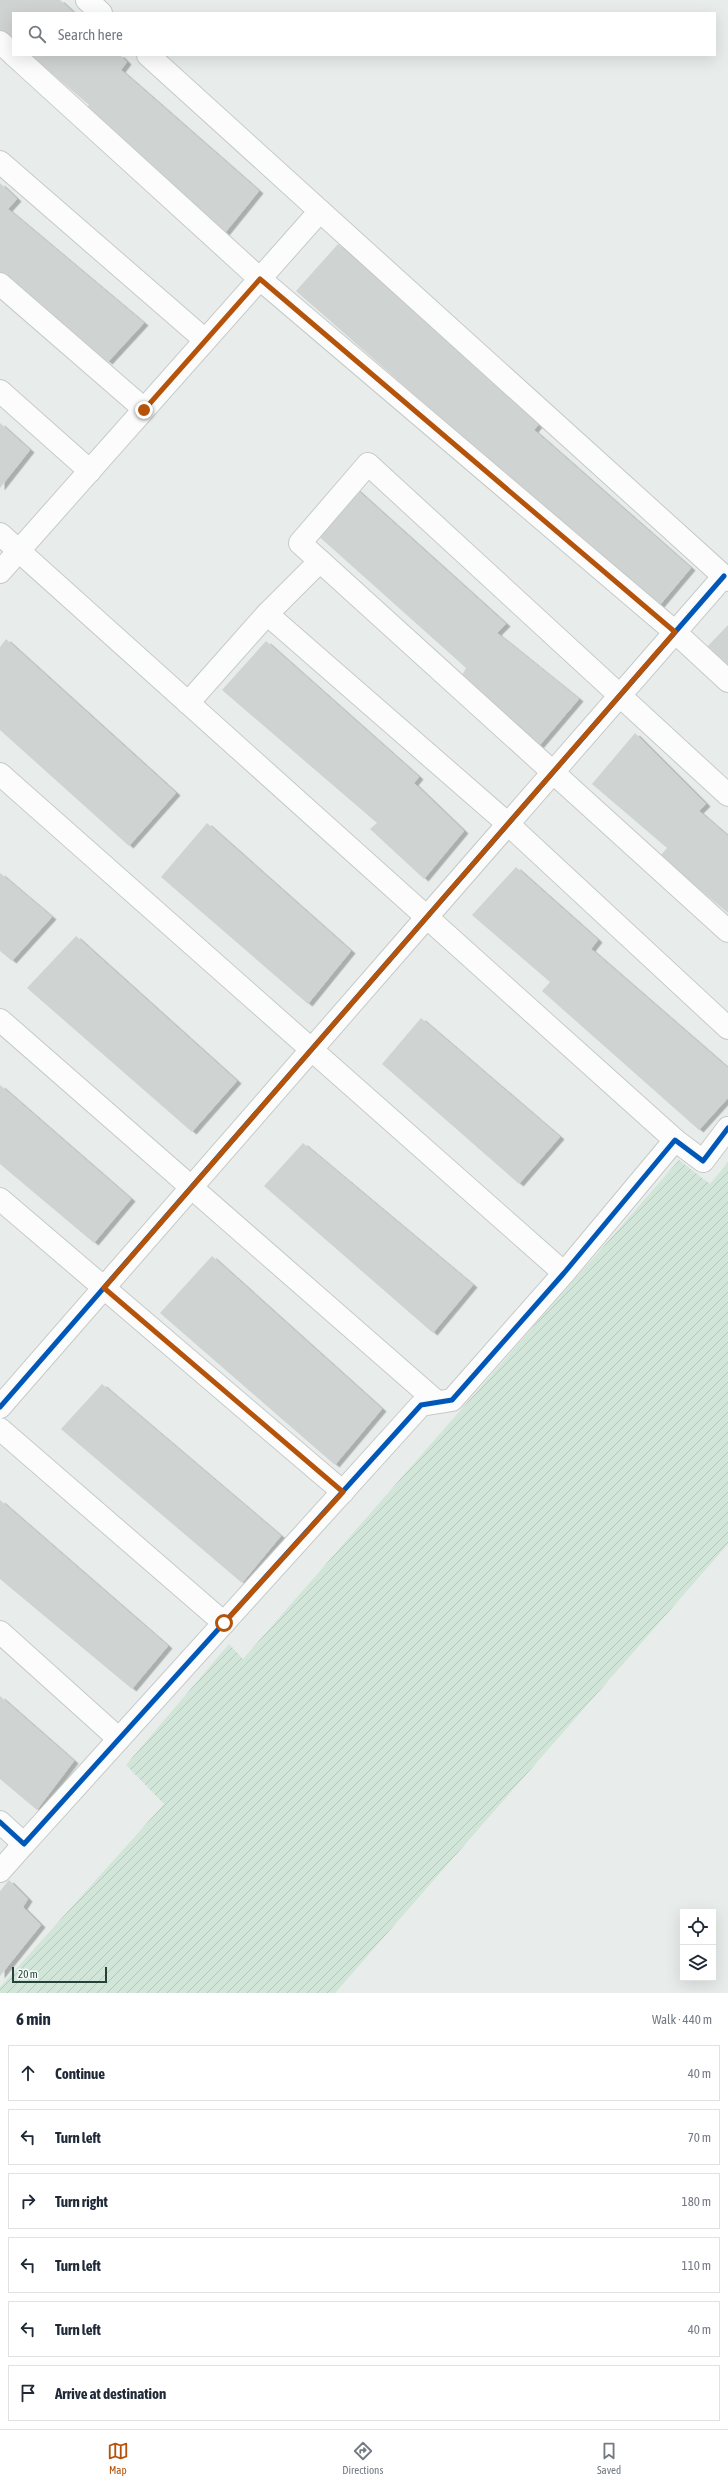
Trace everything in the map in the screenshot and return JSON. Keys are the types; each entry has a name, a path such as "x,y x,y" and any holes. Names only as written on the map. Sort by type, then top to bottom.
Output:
{"street":[{"path":"87,0 100,12"},
{"path":"0,42 12,52"},
{"path":"16,56 260,279 675,632 728,681"},
{"path":"0,1407 675,632 726,578 149,56"},
{"path":"0,162 205,340"},
{"path":"0,572 320,211"},
{"path":"0,284 144,410"},
{"path":"0,391 90,471"},
{"path":"728,795 368,464 300,543 728,931"},
{"path":"0,534 675,1140 703,1160 728,1128"},
{"path":"188,703 267,614 320,562"},
{"path":"267,614 508,824 728,1028"},
{"path":"0,774 564,1273"},
{"path":"0,1020 437,1402"},
{"path":"0,1870 421,1405 452,1400 564,1273 675,1140"},
{"path":"0,1199 343,1492"},
{"path":"0,1429 224,1623"},
{"path":"0,1632 120,1739"},
{"path":"0,1822 24,1844"}],"green space":[{"path":"679,1160 710,1184 728,1162 728,1544 335,1993 0,1993 0,1987 164,1804 126,1765 229,1644 243,1659"}],"building":[{"path":"0,0 60,0 73,12 12,12 12,39 0,30"},
{"path":"31,56 121,56 127,62 121,70 259,191 225,233 81,114 89,105"},
{"path":"0,183 17,199 8,209 144,323 108,362 0,273"},
{"path":"338,244 539,424 534,430 691,568 654,612 499,469 296,291"},
{"path":"0,423 30,450 0,488"},
{"path":"354,487 506,624 497,633 579,699 539,746 460,679 466,668 314,532"},
{"path":"728,625 728,667 706,648"},
{"path":"6,639 176,793 129,846 0,730 0,647"},
{"path":"266,641 419,777 414,783 464,831 424,879 370,829 377,823 222,690"},
{"path":"635,733 706,804 699,811 728,836 728,913 660,856 667,848 592,784"},
{"path":"207,823 351,951 308,1004 161,877"},
{"path":"516,867 598,940 591,949 728,1068 728,1098 699,1130 542,991 550,982 472,915"},
{"path":"0,873 52,917 12,961 0,951"},
{"path":"76,936 237,1081 192,1132 27,988"},
{"path":"421,1018 560,1137 519,1184 382,1064"},
{"path":"0,1085 131,1199 94,1243 0,1164"},
{"path":"303,1143 473,1285 433,1333 264,1186"},
{"path":"212,1256 382,1409 335,1465 160,1313"},
{"path":"102,1384 281,1536 242,1583 61,1429"},
{"path":"0,1500 168,1646 132,1689 0,1579"},
{"path":"0,1696 74,1761 37,1810 0,1779"},
{"path":"9,1880 28,1899 23,1907 41,1925 0,1976 0,1891"}],"cycle path":[{"path":"0,1407 724,576"},
{"path":"0,1822 24,1844 421,1405 452,1400 564,1273 675,1140 703,1161 728,1128"}],"route":[{"path":"144,410 260,279 675,632 104,1288 343,1492 224,1623"}]}
